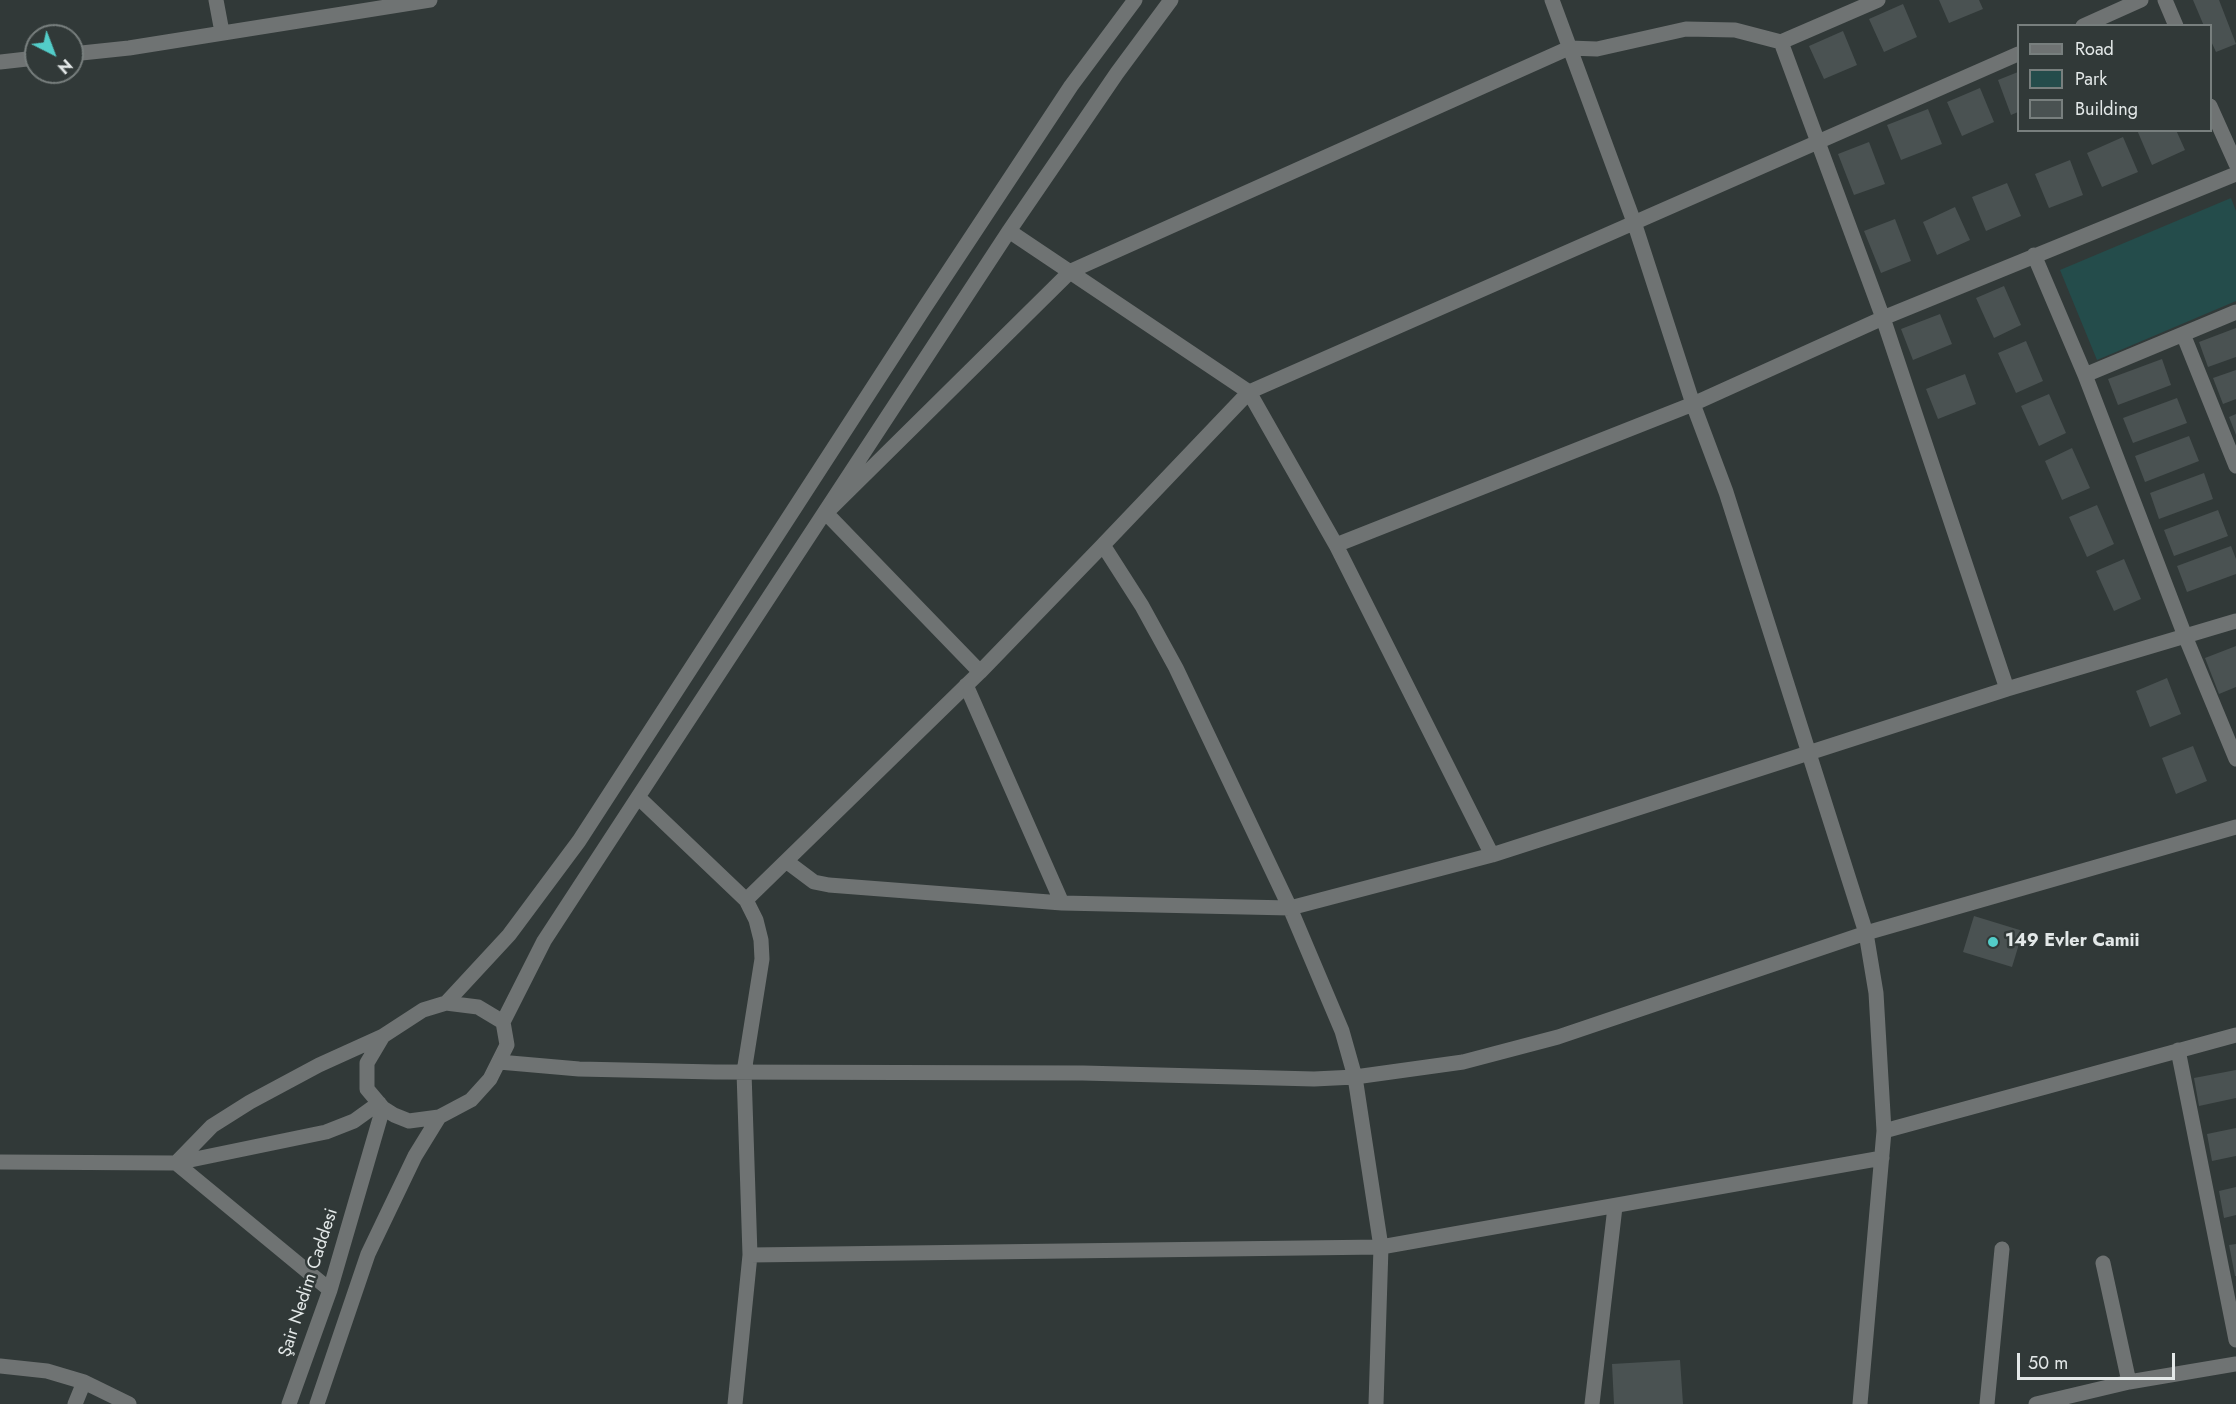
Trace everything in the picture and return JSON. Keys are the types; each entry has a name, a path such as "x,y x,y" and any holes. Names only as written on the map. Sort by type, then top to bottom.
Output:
{"street":[{"path":"216,0 222,32"},
{"path":"84,53 129,48 430,0"},
{"path":"446,1003 509,935 579,842 944,278 1071,86 1135,0"},
{"path":"383,1036 367,1063 367,1089 381,1105 409,1121 439,1117 471,1100 490,1079 507,1045 503,1022 544,942 1009,231 1117,73 1171,0"},
{"path":"1552,0 1634,222 1694,404 1726,492 1807,754 1853,885 1866,933 1876,993 1884,1131 1860,1404"},
{"path":"826,513 1071,271 1569,48 1597,48 1686,29 1735,30 1781,42 1878,0"},
{"path":"2087,24 2141,0"},
{"path":"2164,0 2175,24"},
{"path":"1781,42 1883,318 2007,689"},
{"path":"746,900 980,672 1249,392 2017,55"},
{"path":"0,62 24,59"},
{"path":"2212,108 2236,164"},
{"path":"1336,545 1694,404 1883,318 2236,174"},
{"path":"1009,231 1249,392 1336,545 1492,855"},
{"path":"2034,255 2085,375 2185,636 2236,759"},
{"path":"2085,375 2236,312"},
{"path":"2183,334 2236,466"},
{"path":"826,513 980,672"},
{"path":"1103,545 1142,606 1176,668 1290,908 1329,998 1355,1077 1381,1247 1376,1404"},
{"path":"786,861 814,882 829,885 1062,903 1290,908 1492,855 2007,689 2236,621"},
{"path":"966,685 1062,903"},
{"path":"638,796 746,900 756,920 762,959 744,1072 750,1256 735,1404"},
{"path":"499,1062 579,1069 744,1072 1083,1073 1314,1079 1355,1077 1463,1062 1558,1037 1866,933 2236,827"},
{"path":"176,1163 212,1126 250,1102 319,1065 383,1036 423,1010 446,1003 478,1007 503,1022"},
{"path":"1884,1131 2236,1035"},
{"path":"2178,1050 2236,1340"},
{"path":"0,1162 176,1163 326,1132 354,1121 381,1105"},
{"name":"Şair Nedim Caddesi","path":"289,1404 330,1290 365,1173 381,1105"},
{"path":"317,1404 368,1254 415,1156 439,1117"},
{"path":"750,1256 1381,1247 1882,1158"},
{"path":"176,1163 330,1290"},
{"path":"1592,1404 1615,1207"},
{"path":"1987,1404 2002,1249"},
{"path":"2103,1263 2129,1382"},
{"path":"2036,1404 2129,1382 2236,1364"},
{"path":"0,1366 47,1371 84,1382 129,1404"},
{"path":"75,1404 84,1382"}],"green space":[{"path":"2231,198 2236,211 2236,301 2097,360 2060,270"}],"building":[{"path":"1939,0 1979,0 1983,9 1949,23"},
{"path":"2193,0 2219,0 2236,44 2216,52 2212,43 2212,24 2203,24"},
{"path":"1903,4 1917,37 1884,52 1869,19"},
{"path":"1843,31 1857,65 1824,79 1809,46"},
{"path":"2017,72 2017,112 2011,115 1998,80"},
{"path":"1980,88 1994,122 1962,136 1947,102"},
{"path":"1928,109 1942,144 1901,160 1887,125"},
{"path":"2138,132 2177,132 2185,150 2152,165"},
{"path":"2123,137 2138,172 2102,187 2087,153"},
{"path":"1869,142 1885,184 1854,195 1838,154"},
{"path":"2070,160 2083,195 2049,208 2035,174"},
{"path":"2007,183 2021,216 1986,231 1972,197"},
{"path":"1955,207 1970,240 1937,255 1923,222"},
{"path":"1895,219 1911,261 1881,273 1864,231"},
{"path":"2004,286 2021,325 1994,338 1976,298"},
{"path":"1940,314 1952,344 1913,360 1901,329"},
{"path":"2236,328 2236,357 2208,367 2199,342"},
{"path":"2026,341 2043,381 2016,393 1998,353"},
{"path":"2162,359 2171,385 2118,405 2108,379"},
{"path":"2236,370 2236,399 2223,404 2213,378"},
{"path":"1965,374 1976,404 1938,419 1926,389"},
{"path":"2049,394 2066,433 2039,446 2021,406"},
{"path":"2177,398 2187,423 2133,443 2123,418"},
{"path":"2236,414 2236,435 2229,417"},
{"path":"2189,436 2199,461 2145,482 2135,456"},
{"path":"2072,448 2090,488 2062,500 2045,461"},
{"path":"2204,473 2213,499 2159,519 2150,493"},
{"path":"2097,505 2114,544 2087,557 2069,517"},
{"path":"2218,510 2228,536 2174,556 2164,530"},
{"path":"2231,546 2236,559 2236,574 2187,592 2177,566"},
{"path":"2124,559 2141,599 2114,611 2096,571"},
{"path":"2236,646 2236,687 2219,694 2205,658"},
{"path":"2167,678 2181,714 2150,727 2136,691"},
{"path":"2193,746 2207,781 2176,794 2162,758"},
{"name":"149 Evler Camii","path":"1974,916 2023,931 2012,967 1963,952"},
{"path":"2236,1070 2236,1098 2199,1106 2194,1078"},
{"path":"2236,1128 2236,1156 2212,1161 2207,1134"},
{"path":"2236,1187 2236,1215 2224,1218 2219,1191"},
{"path":"2236,1244 2236,1276 2235,1276 2229,1245"},
{"path":"1680,1360 1683,1404 1614,1404 1612,1364"}],"place":[{"name":"149 Evler Camii","path":"1993,942"}]}
